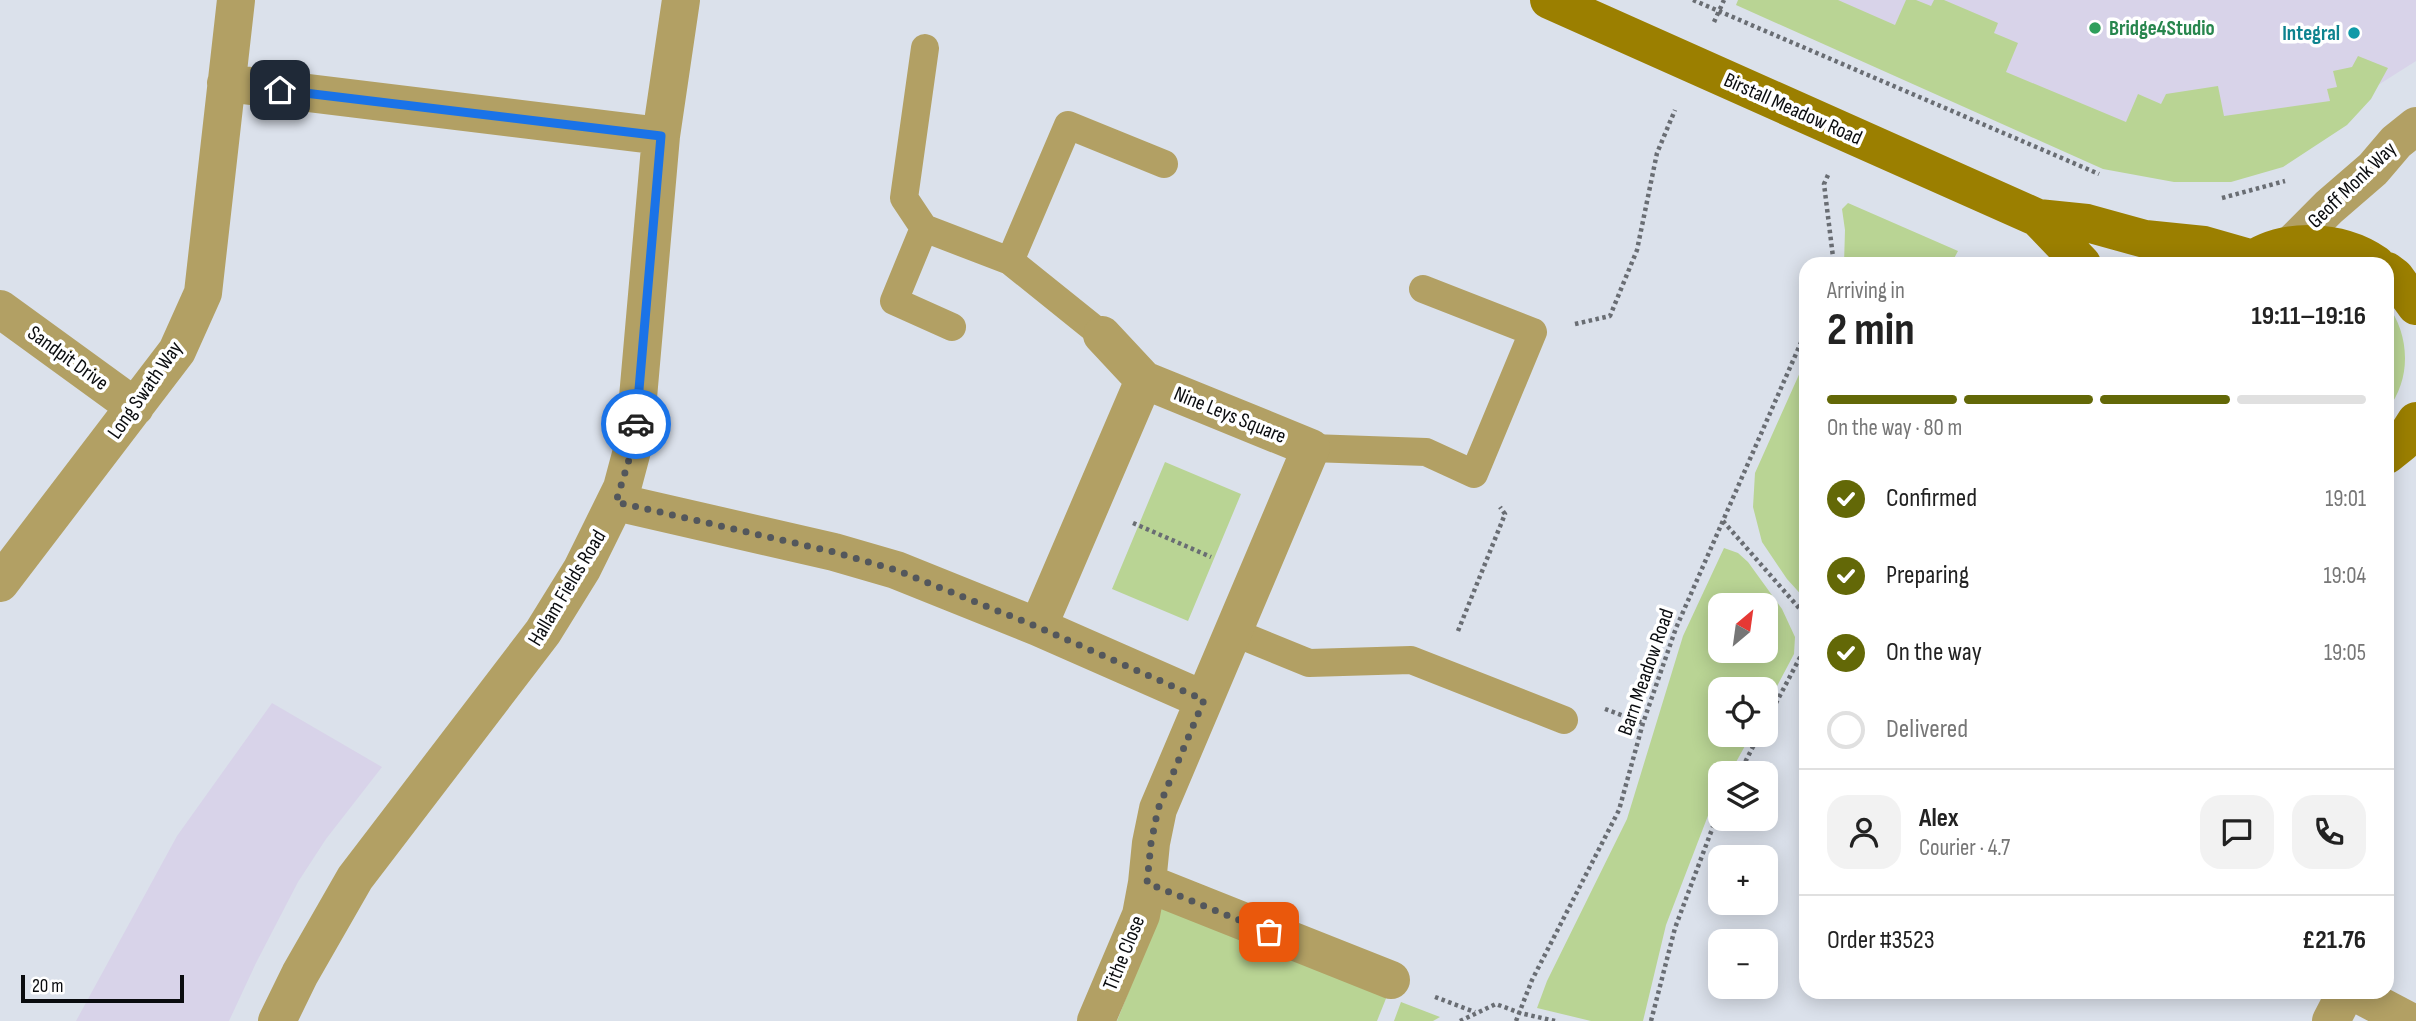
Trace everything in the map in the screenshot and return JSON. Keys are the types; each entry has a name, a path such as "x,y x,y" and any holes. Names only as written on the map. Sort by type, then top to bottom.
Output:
{"street":[{"path":"236,0 226,83 661,136"},
{"name":"Hallam Fields Road","path":"277,1021 300,974 355,878 543,632 582,569 616,502 634,443 661,136 681,0"},
{"name":"Birstall Meadow Road","path":"1549,0 2038,218 2087,223 2145,239 2204,245 2238,257"},
{"name":"Long Swath Way","path":"0,583 177,351 203,292 226,83"},
{"name":"Geoff Monk Way","path":"2290,246 2373,169 2396,142 2416,126"},
{"name":"Birstall Meadow Road","path":"2038,218 2075,257"},
{"path":"2261,257 2290,246 2327,245 2366,257"},
{"path":"2394,276 2416,306"},
{"name":"Sandpit Drive","path":"0,309 135,407"},
{"path":"1038,627 1144,380 1102,335"},
{"name":"Nine Leys Square","path":"1144,380 1311,448 1204,700"},
{"path":"2394,449 2402,443 2416,421"},
{"path":"2394,466 2416,466"},
{"path":"616,502 834,552 896,570 1038,627 1204,700"},
{"name":"Tithe Close","path":"1096,1021 1140,915 1158,809 1204,700"},
{"path":"1147,883 1391,980"},
{"path":"2331,1021 2342,999"},
{"path":"2367,999 2409,1021"}],"lane":[{"path":"926,48 904,198 924,228 1010,261 1102,335"},
{"path":"1010,261 1068,125 1164,164"},
{"path":"924,228 894,301 952,327"},
{"path":"1311,448 1426,452 1474,474 1533,332 1423,289"},
{"path":"1233,632 1309,663 1411,660 1564,720"}],"path":[{"path":"1693,0 2107,177"},
{"path":"1533,332 1610,316 1637,250 1657,153 1694,65"},
{"path":"1833,257 1824,184 1845,132"},
{"path":"2212,200 2281,183 2292,176"},
{"name":"Barn Meadow Road","path":"1516,1021 1532,980 1619,810 1643,723 1676,628 1799,347"},
{"path":"1468,605 1505,514 1474,474"},
{"path":"1090,504 1257,577"},
{"path":"1723,521 1799,609"},
{"path":"1778,699 1799,659"},
{"path":"1651,1021 1675,928 1711,831"},
{"path":"1460,1021 1496,1004 1555,1021"}],"shaded area":[{"path":"1817,0 2416,0 2416,61 2334,113 2139,140"},
{"path":"272,703 382,767 326,839 298,882 229,1021 76,1021 177,836"}],"green space":[{"path":"1738,0 1838,0 1895,25 1906,0 1916,0 1931,6 1934,0 1944,0 1998,23 1994,33 2018,43 2006,72 2126,122 2138,94 2161,104 2166,94 2218,86 2224,116 2330,101 2327,89 2337,87 2333,71 2352,67 2358,56 2388,68 2371,99 2347,125 2283,167 2231,182 2174,182 2103,169 1736,5"},
{"path":"1848,203 1958,251 1955,257 1844,257 1842,209"},
{"path":"2394,314 2404,343 2405,357 2401,385 2395,398"},
{"path":"1799,375 1799,592 1762,542 1753,507 1755,473"},
{"path":"1165,462 1241,494 1188,621 1112,589"},
{"path":"1724,548 1738,553 1748,562 1770,593 1708,593 1708,663 1778,663 1778,603 1795,637 1794,654 1778,684 1778,677 1708,677 1708,747 1744,747 1737,761 1708,761 1708,816 1666,925 1643,1021 1591,1021 1537,1008 1547,981 1627,819 1683,636"},
{"path":"1162,907 1387,996 1377,1021 1117,1021"},
{"path":"1401,1002 1440,1017 1433,1021 1394,1021"}],"way so far":[{"path":"636,424 634,443 616,502 834,552 896,570 1038,627 1204,700 1158,809 1147,883 1269,932"}],"place":[{"name":"Bridge4Studio","path":"2095,28"},
{"name":"Integral","path":"2354,33"}],"route":[{"path":"280,90 661,136 636,424"}]}
